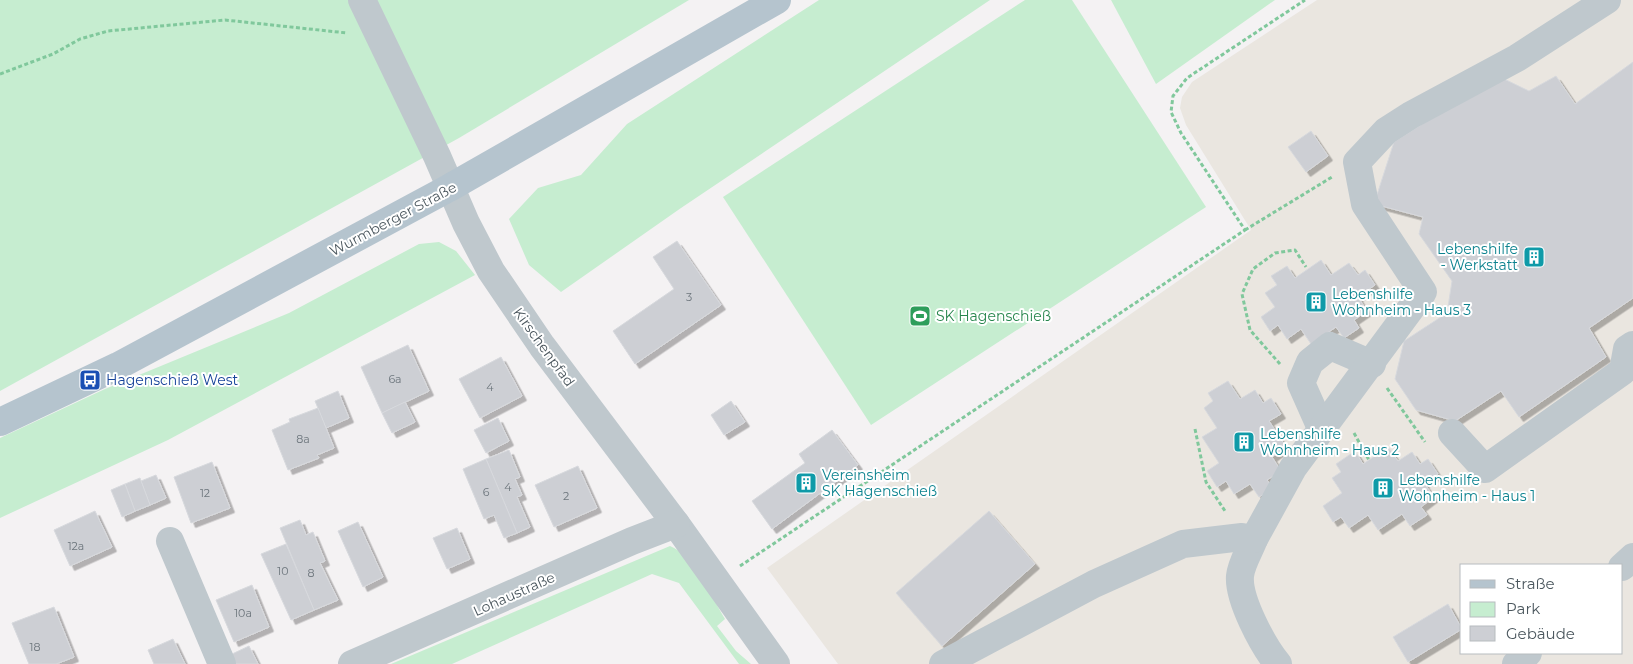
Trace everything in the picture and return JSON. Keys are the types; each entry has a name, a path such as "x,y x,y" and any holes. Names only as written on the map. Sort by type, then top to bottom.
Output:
{"main road":[{"name":"Wurmberger Straße","path":"0,422 118,366 449,188 777,0"}],"street":[{"name":"Kirschenpfad","path":"362,0 437,156 449,188 491,271 542,346 676,524 776,664"},
{"path":"1278,664 1270,654 1248,614 1240,576 1248,538 1321,428 1372,364 1422,292 1365,204 1357,162 1386,131 1517,58 1607,0"},
{"path":"1321,428 1301,383 1310,362 1330,346 1372,364"},
{"path":"1452,433 1485,469 1623,371 1631,349"},
{"name":"Lohaustraße","path":"352,664 632,541 676,524"},
{"path":"943,664 1094,584 1183,544 1248,538"},
{"path":"170,541 222,664"},
{"path":"1623,566 1633,557"},
{"path":"1516,664 1527,654"}],"path":[{"path":"1246,230 1181,133 1171,112 1173,96 1187,78 1305,0"},
{"path":"0,74 53,54 80,39 117,30 225,20 380,37"},
{"path":"717,581 1257,221 1357,162"},
{"path":"1301,383 1270,354 1250,330 1242,294 1253,269 1275,253 1295,250 1306,267"},
{"path":"1372,364 1409,420"},
{"path":"1195,429 1206,482 1248,538"}],"shaded area":[{"path":"1317,0 1633,0 1633,664 838,664 767,568 1251,230 1186,125 1180,108 1182,97 1192,82"}],"green space":[{"path":"0,0 689,0 459,138 0,391"},
{"path":"819,0 990,0 681,208 561,292 529,265 509,219 538,188 581,175 627,124"},
{"name":"SK Hagenschieß","path":"1025,0 1072,0 1206,207 871,425 723,197"},
{"path":"1111,0 1275,0 1156,84"},
{"path":"439,242 456,251 475,275 168,440 0,518 0,438 105,389 289,313 419,244"},
{"path":"670,546 686,558 694,567 725,619 717,626 736,651 751,664 739,664 679,583 652,574 452,664 391,664"}],"building":[{"name":"Lebenshilfe - Werkstatt","path":"1633,62 1633,298 1589,328 1606,357 1519,417 1501,391 1455,421 1416,410 1395,379 1404,341 1447,313 1452,281 1419,234 1423,217 1374,204 1394,142 1498,76 1529,91 1556,76 1575,104"},
{"path":"1311,131 1328,156 1306,172 1288,147"},
{"path":"677,241 721,305 635,364 613,331 674,289 653,257"},
{"name":"Lebenshilfe Wohnheim - Haus 3","path":"1321,260 1331,275 1349,263 1358,275 1365,270 1375,285 1358,297 1367,311 1354,320 1359,328 1344,338 1336,327 1311,344 1301,329 1287,339 1278,325 1270,331 1261,317 1275,307 1265,293 1277,285 1271,276 1287,266 1295,278"},
{"path":"408,345 429,391 382,413 361,367"},
{"path":"501,357 522,396 480,418 459,379"},
{"name":"Lebenshilfe Wohnheim - Haus 2","path":"1228,381 1240,399 1255,390 1263,403 1271,398 1281,414 1269,421 1286,447 1272,457 1281,471 1267,480 1273,488 1259,497 1250,484 1234,494 1226,481 1217,487 1207,471 1219,463 1202,437 1217,428 1204,408 1213,401 1208,393"},
{"path":"338,391 349,418 326,428 315,401"},
{"path":"731,401 745,422 724,435 711,415"},
{"path":"405,402 415,422 392,433 382,413"},
{"path":"318,408 334,448 317,455 319,458 288,470 272,430 290,422 289,419"},
{"path":"498,418 509,441 486,453 474,430"},
{"name":"Vereinsheim SK Hagenschieß","path":"832,430 858,465 772,529 752,501 805,463 799,454"},
{"name":"Lebenshilfe Wohnheim - Haus 1","path":"1388,447 1398,461 1412,452 1420,464 1428,459 1438,474 1424,483 1434,497 1421,507 1427,515 1410,526 1402,514 1378,530 1368,515 1349,528 1341,517 1333,522 1323,506 1342,493 1332,478 1341,472 1336,464 1355,451 1363,464"},
{"path":"509,450 520,477 515,479 522,495 517,497 530,527 517,533 486,459"},
{"path":"486,459 517,533 504,538 494,515 484,519 463,469"},
{"path":"212,462 230,508 191,523 174,477"},
{"path":"578,466 597,508 554,527 535,485"},
{"path":"156,475 166,498 150,505 141,481"},
{"path":"140,478 150,505 135,511 125,484"},
{"path":"125,484 135,511 122,517 111,490"},
{"path":"95,511 112,547 70,566 54,530"},
{"path":"989,511 1035,564 942,646 896,593"},
{"path":"300,520 306,535 313,532 325,561 320,563 338,600 314,610 280,528"},
{"path":"358,522 383,577 363,587 338,531"},
{"path":"457,528 470,559 447,569 433,538"},
{"path":"286,544 314,610 291,620 261,554"},
{"path":"252,585 269,627 234,642 216,600"},
{"path":"1448,604 1460,625 1460,630 1408,662 1393,637"},
{"path":"54,607 74,657 56,664 29,664 12,623"},
{"path":"173,639 185,664 154,664 148,650"},
{"path":"249,646 258,664 234,664 230,655"}],"place":[{"name":"Lebenshilfe - Werkstatt","path":"1534,257"},
{"name":"Lebenshilfe Wohnheim - Haus 3","path":"1316,302"},
{"name":"SK Hagenschieß","path":"920,316"},
{"name":"Hagenschieß West","path":"90,380"},
{"name":"Lebenshilfe Wohnheim - Haus 2","path":"1244,442"},
{"name":"Vereinsheim SK Hagenschieß","path":"806,483"},
{"name":"Lebenshilfe Wohnheim - Haus 1","path":"1383,488"}]}
